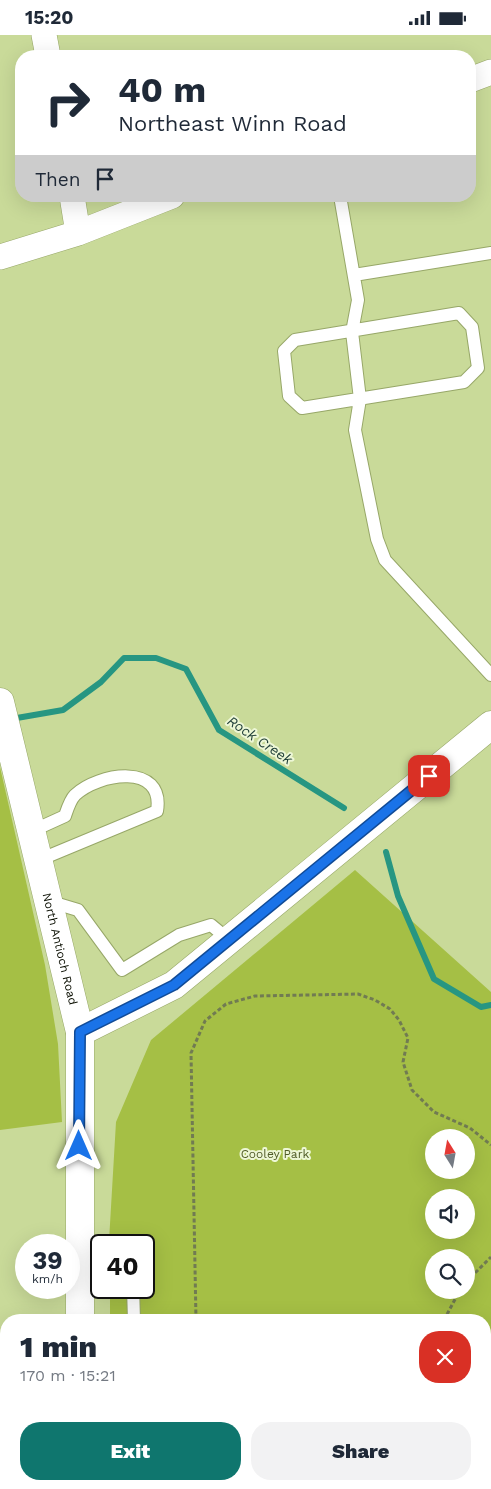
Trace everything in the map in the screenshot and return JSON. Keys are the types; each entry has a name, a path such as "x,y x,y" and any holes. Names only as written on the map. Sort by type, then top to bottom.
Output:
{"street":[{"path":"44,35 47,50"},
{"path":"476,78 491,72"},
{"path":"73,202 78,233"},
{"path":"0,257 78,233 157,202"},
{"name":"North Antioch Road","path":"0,702 80,1032 90,1260 81,1314"},
{"path":"80,1032 174,985 491,725"}],"lane":[{"path":"341,202 358,300 352,332 360,399 355,430 377,539 385,560 491,675"},
{"path":"354,275 491,253"},
{"path":"459,313 472,327 478,368 464,381 360,399 302,408 289,396 284,351 295,340 459,313"},
{"path":"32,831 65,816 73,796 88,786 116,777 128,775 145,781 155,789 159,798 157,811 39,860"},
{"path":"48,901 78,909 122,970 179,935 210,925 229,940"},
{"path":"133,1299 134,1314"}],"path":[{"path":"196,1314 190,1053 205,1021 226,1004 255,996 349,993 375,1000 390,1009 399,1020 408,1038 403,1062 412,1090 434,1112 470,1128 491,1145"},
{"path":"475,1273 491,1257"},
{"path":"447,1314 455,1299"}],"green space":[{"path":"0,767 45,965 58,1044 62,1122 0,1130"},
{"name":"Cooley Park","path":"355,870 491,992 491,1314 110,1314 110,1299 155,1299 155,1234 109,1234 116,1122 151,1040"}],"waterway":[{"name":"Rock Creek","path":"11,719 63,710 101,682 124,658 156,658 186,669 219,730 344,808"},
{"name":"Rock Creek","path":"386,852 398,896 434,979 481,1007 491,1005"}],"route":[{"path":"79,1146 80,1032 174,985 429,776"}]}
